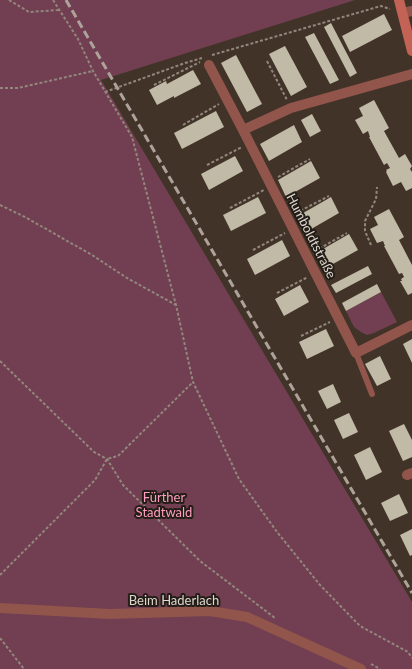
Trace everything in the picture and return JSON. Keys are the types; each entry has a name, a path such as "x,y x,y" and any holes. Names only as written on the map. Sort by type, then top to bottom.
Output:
{"street":[{"path":"400,0 408,12 412,50"},
{"name":"Humboldtstraße","path":"205,64 244,130 356,353"},
{"path":"244,130 291,108 412,74"},
{"path":"356,353 412,325"},
{"name":"Beim Haderlach","path":"0,608 110,614 210,611 247,617 364,666"}],"lane":[{"name":"Humboldtstraße","path":"356,353 372,394"}],"path":[{"path":"9,0 29,12 59,10"},
{"path":"53,0 78,39 105,92 132,137 176,305 193,382 239,479 277,532 320,585 360,626 408,652 412,658"},
{"path":"105,92 185,63 381,6 408,12"},
{"path":"267,61 291,108"},
{"path":"154,85 195,64 205,64"},
{"path":"0,88 18,88 93,70"},
{"path":"183,125 227,99"},
{"path":"206,165 250,143"},
{"path":"230,208 310,160"},
{"path":"371,245 365,231 365,221 376,199 377,188"},
{"path":"288,218 328,196"},
{"path":"0,205 25,217 92,255 127,278 176,305"},
{"path":"253,250 293,228"},
{"path":"307,255 347,233"},
{"path":"277,293 316,273"},
{"path":"301,336 338,318"},
{"path":"0,361 94,452 107,459 123,485 200,561 277,620"},
{"path":"0,575 95,480 107,459 118,456 193,382"},
{"path":"0,638 24,669"},
{"path":"364,666 380,669"}],"green space":[{"name":"Fürther Stadtwald","path":"0,0 355,0 101,80 412,602 412,669 0,669"},
{"path":"381,292 397,322 367,335 354,327 346,311"}],"building":[{"path":"384,14 392,30 350,52 342,36"},
{"path":"331,23 357,73 350,77 324,27"},
{"path":"314,33 339,80 330,84 305,37"},
{"path":"285,46 307,87 291,96 269,54"},
{"path":"236,55 262,104 247,112 221,63"},
{"path":"193,70 201,84 157,105 149,90 166,81 167,84"},
{"path":"374,100 389,128 384,131 399,158 405,154 412,166 410,169 412,172 412,188 406,191 401,182 393,186 386,172 386,170 390,168 387,163 384,165 369,137 368,131 363,134 355,120 363,116 359,108"},
{"path":"216,111 224,127 182,149 174,133"},
{"path":"312,114 321,131 310,137 301,120"},
{"path":"294,125 302,142 269,161 260,144"},
{"path":"235,156 243,171 209,190 201,174"},
{"path":"311,161 320,178 286,197 278,180"},
{"path":"258,197 266,213 231,231 223,215"},
{"path":"331,197 339,213 306,232 298,216"},
{"path":"389,209 404,237 399,240 412,265 412,293 408,295 400,281 402,281 401,279 404,277 402,273 399,274 384,246 383,241 377,243 370,229 378,225 374,217"},
{"path":"349,234 358,250 324,269 316,253"},
{"path":"282,240 290,256 255,275 247,259"},
{"path":"368,266 372,274 336,293 331,285"},
{"path":"377,284 381,292 346,311 342,303"},
{"path":"300,285 309,302 284,316 275,299"},
{"path":"326,329 334,346 307,359 299,342"},
{"path":"412,339 412,363 403,344"},
{"path":"380,356 391,379 377,386 365,364"},
{"path":"333,384 341,402 327,409 318,391"},
{"path":"349,413 358,432 343,439 334,420"},
{"path":"404,424 412,440 412,457 403,461 389,431"},
{"path":"370,447 382,472 366,480 354,455"},
{"path":"399,494 408,513 390,521 381,503"},
{"path":"412,529 412,555 410,556 400,535"}],"railway":[{"path":"66,0 412,593"}]}
